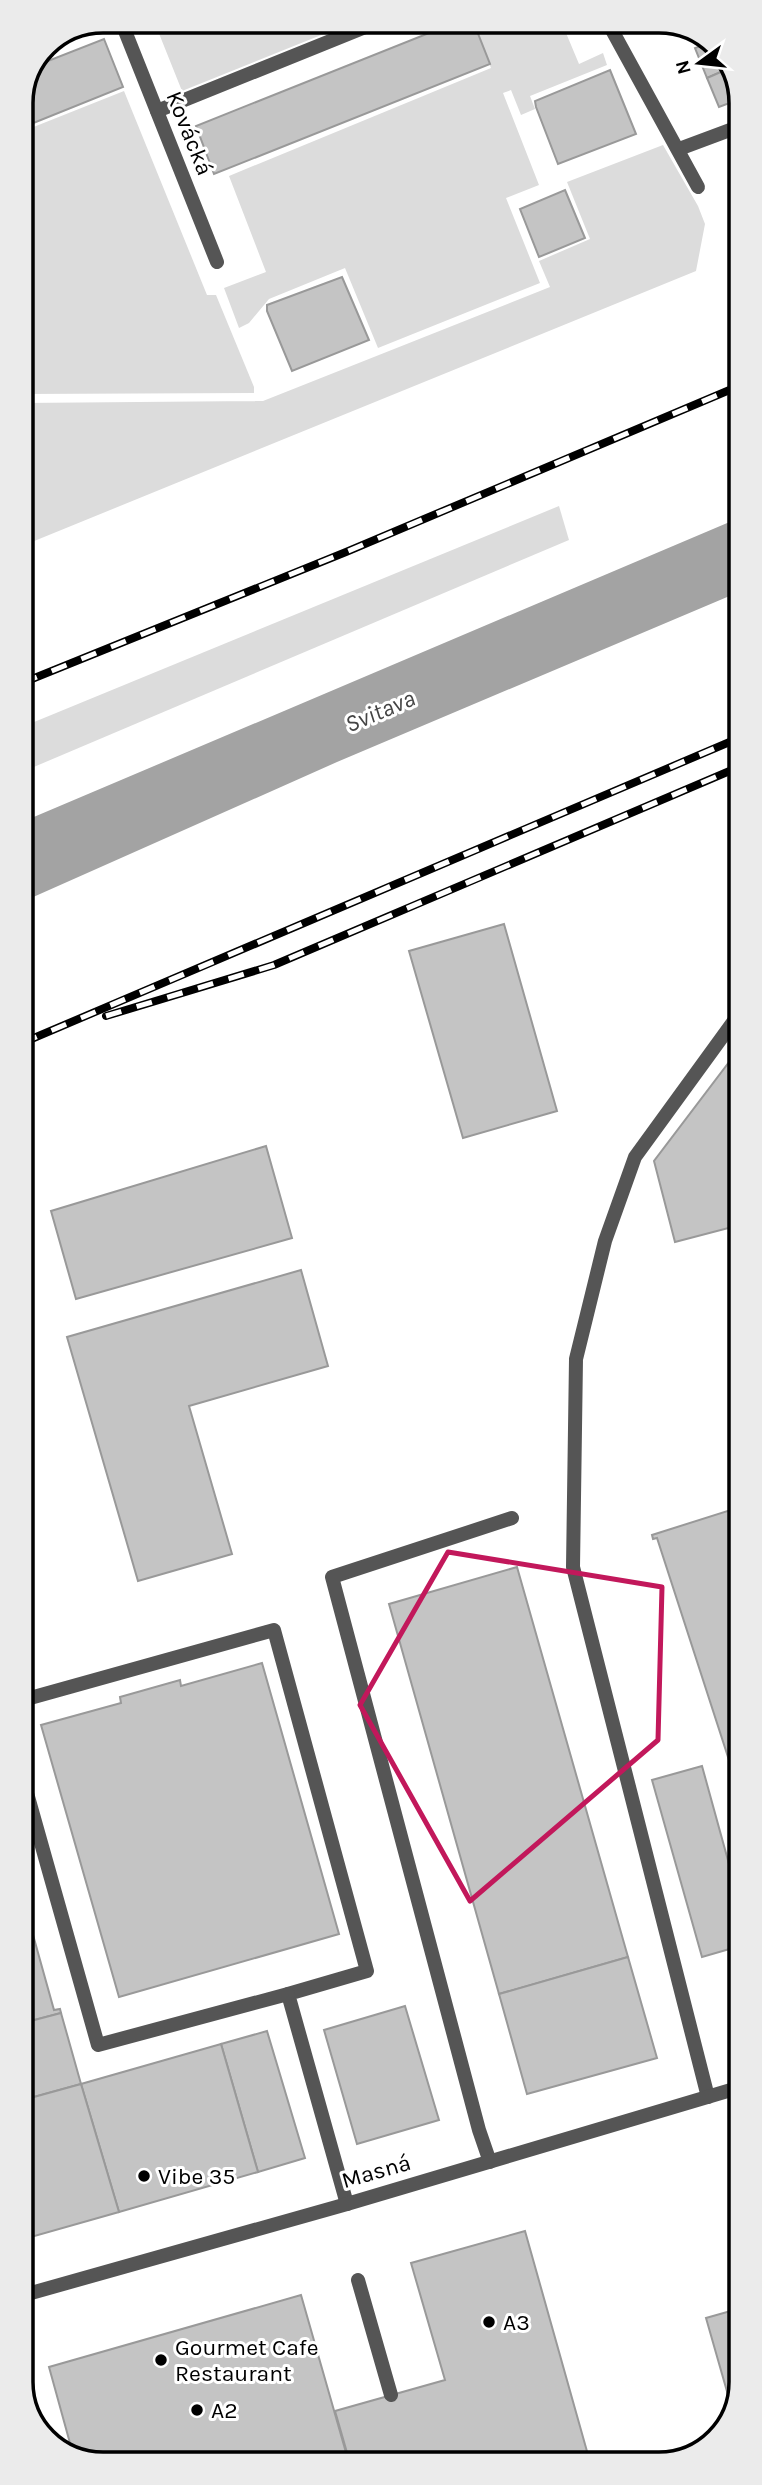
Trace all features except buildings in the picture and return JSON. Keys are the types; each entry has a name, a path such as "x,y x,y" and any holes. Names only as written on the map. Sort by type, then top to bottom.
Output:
{"street":[{"name":"Kovácká","path":"126,33 217,262"},
{"path":"157,111 350,33"},
{"path":"614,33 698,187"},
{"path":"679,149 729,130"},
{"path":"708,2097 573,1567 576,1359 605,1241 635,1157 729,1028"},
{"path":"490,2162 479,2130 332,1577 512,1518"},
{"path":"33,1697 274,1630 367,1971 98,2045 33,1814"},
{"path":"288,1994 347,2204"},
{"name":"Masná","path":"33,2292 347,2204 729,2091"},
{"path":"358,2280 391,2395"}],"highlighted area":[{"path":"448,1552 662,1587 658,1740 470,1901 360,1705"}],"shaded area":[{"path":"159,33 326,33 182,91"},
{"path":"478,33 566,33 579,64 603,53 607,65 530,96 535,109 521,115 511,90 503,93 539,185 506,198 540,283 378,348 345,268 269,299 249,323 239,328 224,288 266,272 229,176 491,68"},
{"path":"124,91 207,295 216,295 254,387 254,393 33,394 33,127"},
{"path":"663,145 698,206 705,224 696,271 33,542 33,403 263,401 550,287 539,261 590,239 567,182"},
{"path":"559,506 569,540 33,767 33,722"}],"water":[{"name":"Svitava","path":"729,522 729,596 337,762 33,897 33,817"}],"railway":[{"path":"33,679 346,552 729,390"},
{"path":"33,1038 729,742"},
{"path":"106,1016 274,965 729,771"}],"place":[{"name":"Vibe 35","path":"144,2176"},
{"name":"A3","path":"489,2322"},
{"name":"Gourmet Cafe Restaurant","path":"161,2360"},
{"name":"A2","path":"197,2410"}]}
